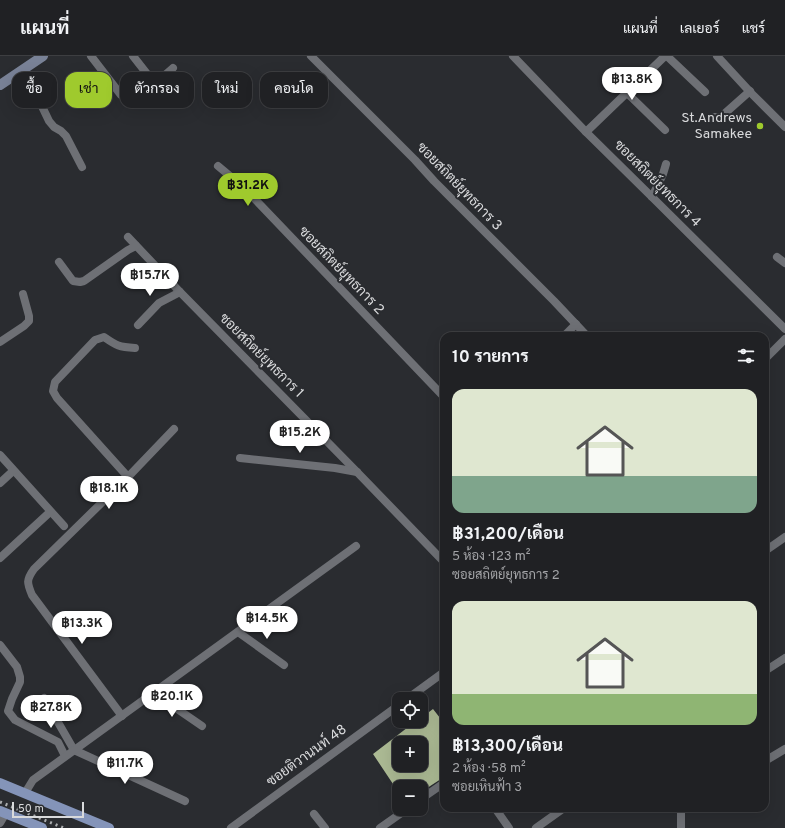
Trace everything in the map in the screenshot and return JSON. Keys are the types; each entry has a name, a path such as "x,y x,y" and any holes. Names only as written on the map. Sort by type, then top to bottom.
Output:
{"main road":[{"path":"0,85 24,69 37,58"},
{"path":"0,783 109,828"},
{"path":"3,812 42,828"}],"street":[{"path":"91,56 120,94"},
{"path":"133,56 145,72"},
{"name":"ซอยสถิตย์ยุทธการ 3","path":"311,56 583,332"},
{"name":"ซอยสถิตย์ยุทธการ 4","path":"513,56 586,132 785,329"},
{"path":"586,132 650,69 666,56 705,92"},
{"path":"717,56 785,127"},
{"path":"168,72 173,68"},
{"path":"24,69 49,120 54,127 66,136 82,167"},
{"path":"715,118 719,118 723,115 750,91"},
{"path":"627,92 665,130"},
{"path":"652,197 666,164"},
{"name":"ซอยสถิตย์ยุทธการ 2","path":"218,166 250,194 440,393"},
{"name":"ซอยสถิตย์ยุทธการ 1","path":"128,237 440,558"},
{"path":"59,262 73,281 80,282 84,281 136,246"},
{"path":"777,257 785,263"},
{"path":"138,325 159,303 180,292"},
{"path":"0,342 29,321 23,294"},
{"path":"568,332 576,324"},
{"path":"128,477 57,398 53,391 55,382 95,340 104,337 114,344 122,347 135,348"},
{"path":"769,355 785,339"},
{"path":"122,716 32,595 27,581 34,569 128,477 174,428"},
{"path":"0,456 64,526"},
{"path":"240,458 336,468 357,472"},
{"path":"0,483 13,471"},
{"path":"0,558 50,512"},
{"path":"769,548 785,537"},
{"path":"24,793 33,780 65,756 356,546"},
{"path":"238,632 284,665"},
{"path":"0,646 17,667 20,677 20,682 8,711 15,720 58,742 65,756"},
{"path":"769,668 785,658"},
{"path":"417,692 440,675"},
{"path":"154,693 202,726"},
{"path":"44,698 74,750 184,801"},
{"name":"ซอยติวานนท์ 48","path":"231,828 392,710"},
{"path":"769,759 785,749"},
{"path":"428,794 440,786"},
{"path":"0,823 3,812"},
{"path":"498,812 509,828"},
{"path":"536,828 558,812"},
{"path":"681,812 681,828"},
{"path":"314,814 325,828"},
{"path":"380,828 397,816"}],"building":[{"path":"433,709 440,718 440,780 428,787 428,780 392,780 392,782 373,754 392,739 392,772 428,772 428,736 396,736 407,728 428,728 428,713"}],"railway":[{"path":"0,802 64,828"}],"place":[{"name":"St.Andrews Samakee","path":"760,126"}]}
